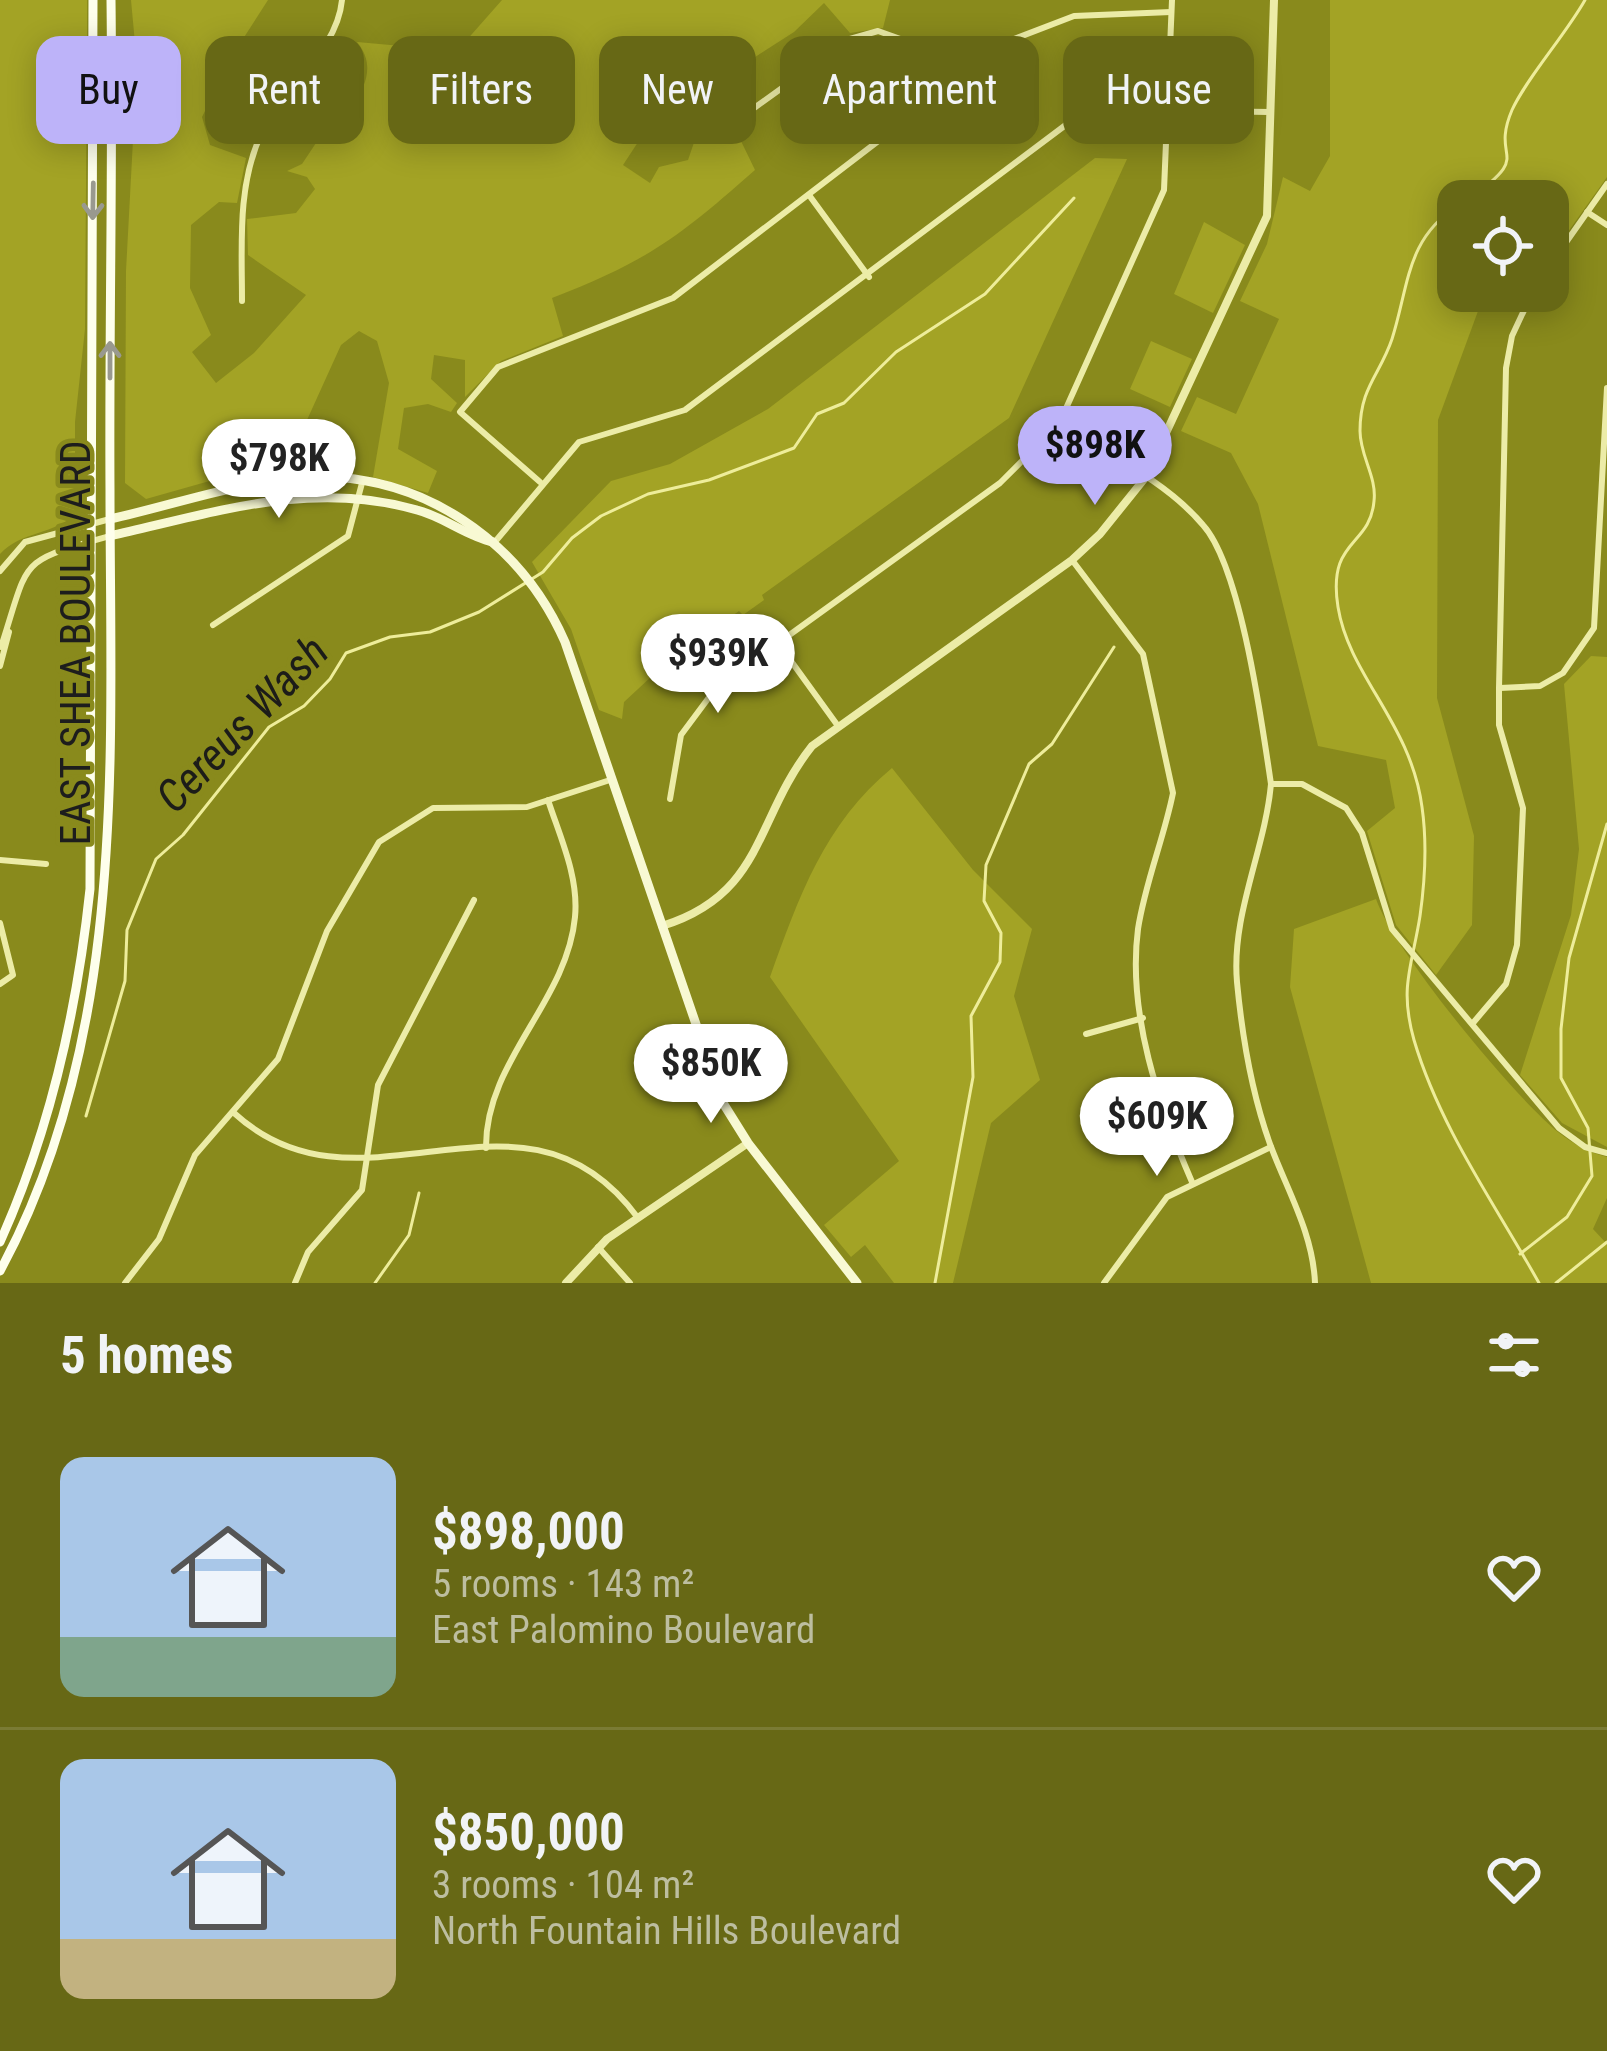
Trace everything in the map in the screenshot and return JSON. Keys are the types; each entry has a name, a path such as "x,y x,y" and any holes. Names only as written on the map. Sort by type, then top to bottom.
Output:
{"main road":[{"name":"EAST SHEA BOULEVARD","path":"0,1242 34,1156 76,1002 94,838 90,523 93,0"},
{"name":"EAST SHEA BOULEVARD","path":"0,1271 48,1156 75,1064 96,961 106,870 111,0"},
{"path":"110,519 280,481 334,478 411,493 460,514 494,542 554,618 715,1086 748,1143 857,1283"},
{"path":"110,536 268,500 361,497 417,509 494,542"},
{"path":"62,1061 75,1064"}],"street":[{"path":"242,301 243,204 252,158 274,110 331,37 342,0"},
{"path":"1172,0 1172,36"},
{"path":"660,927 705,910 734,886 753,861 795,768 838,726 1072,560 1100,534 1145,478 1267,216 1274,0"},
{"path":"1020,36 1056,20 1099,13 1172,12"},
{"path":"860,36 878,31 892,36"},
{"path":"1254,112 1273,112"},
{"path":"494,542 540,482 579,442 685,410 869,278 1063,127"},
{"path":"540,482 460,412 498,367 655,309 873,144"},
{"path":"670,800 675,753 691,717 716,688 1000,483 1058,424 1159,207 1170,144"},
{"path":"1569,238 1607,184"},
{"path":"809,195 869,278"},
{"path":"1587,212 1607,226"},
{"path":"1473,1023 1506,984 1517,945 1523,808 1499,725 1498,688 1506,368 1512,336 1523,312"},
{"path":"1498,688 1540,686 1563,673 1594,628 1607,388"},
{"path":"1058,424 1186,506 1219,548 1270,784 1268,819 1238,940 1237,976 1271,1147 1306,1233 1315,1283"},
{"path":"213,625 348,536 362,483"},
{"path":"0,572 25,542 110,519"},
{"path":"2,646 27,567 44,556 110,536"},
{"path":"1072,560 1143,654 1170,770 1170,808 1139,926 1136,966 1168,1128 1192,1182"},
{"path":"0,666 5,628"},
{"path":"778,643 838,726"},
{"path":"125,1283 159,1239 195,1154 278,1058 327,932 379,842 433,808 527,807 610,779"},
{"path":"1270,784 1302,784 1346,808 1362,833 1392,929 1559,1128 1586,1147 1607,1153"},
{"path":"486,1148 490,1103 565,957 573,930 573,881 548,800"},
{"path":"0,860 46,864"},
{"path":"295,1283 308,1252 357,1199 378,1085 475,900"},
{"path":"0,923 13,975 0,984"},
{"path":"1086,1034 1143,1018"},
{"path":"234,1113 264,1139 296,1153 368,1157 527,1146 564,1154 610,1182 638,1218"},
{"path":"566,1283 598,1247 748,1143"},
{"path":"1105,1283 1167,1197 1271,1147"},
{"path":"598,1247 630,1283"}],"shaded area":[{"path":"0,0 87,0 87,36 36,36 36,144 86,144 85,329 75,422 75,514 0,554"},
{"path":"131,0 268,0 245,36 205,36 205,144 246,158 237,203 219,202 191,225 190,288 211,335 192,352 216,383 254,353 306,295 248,255 247,219 296,213 315,189 307,177 287,171 302,164 315,144 364,144 364,43 388,45 388,144 575,144 575,36 470,36 502,0 890,0 883,28 850,33 824,3 794,32 780,36 780,41 756,56 756,36 599,36 599,144 637,144 623,165 650,183 659,167 688,160 694,144 742,144 755,170 661,245 614,272 552,298 563,336 501,361 465,397 465,360 434,355 431,379 457,403 451,412 428,404 404,408 398,449 437,471 428,493 373,477 389,383 377,341 359,331 341,345 307,420 283,426 275,448 305,473 250,483 245,471 146,499 125,483 126,271 133,144 181,144 181,36 134,36"},
{"path":"1330,0 1607,0 1607,177 1569,230 1569,180 1437,180 1437,312 1478,312 1438,420 1437,698 1474,836 1472,925 1436,975 1396,925 1367,831 1395,808 1386,760 1318,746 1258,504 1231,453 1181,431 1197,397 1236,414 1279,319 1240,301 1267,244 1283,177 1310,191 1330,156"},
{"path":"1095,158 1127,159 1009,418 762,595 764,600 743,615 739,611 666,663 624,702 622,719 599,710 571,629 532,562 611,481 670,464 768,409"},
{"path":"1204,222 1245,245 1213,313 1174,294"},
{"path":"1151,341 1192,359 1170,407 1130,389"},
{"path":"1591,656 1607,657 1607,1147 1562,1123 1520,1075 1571,915 1579,849 1564,684"},
{"path":"892,768 973,870 1032,929 1014,996 1040,1080 991,1123 953,1283 894,1283 865,1245 851,1257 824,1225 899,1161 770,977 803,890 831,838 868,790"},
{"path":"1376,899 1430,986 1513,1088 1564,1136 1607,1157 1607,1198 1593,1229 1607,1244 1607,1283 1371,1283 1290,987 1294,929"}],"waterway":[{"path":"1492,180 1506,164 1506,127 1512,110 1585,0"},
{"name":"Cereus Wash","path":"86,1116 125,981 127,930 156,859 183,835 269,727 304,706 330,679 346,653 390,637 430,632 479,612 543,572 572,538 601,516 648,494 709,480 794,448 817,414 844,403 896,352 985,294 1074,198"},
{"path":"1437,223 1419,248 1392,339 1363,403 1361,440 1374,501 1365,528 1338,568 1338,607 1354,656 1406,750 1422,807 1423,889 1407,991 1414,1040 1453,1135 1539,1283"},
{"path":"935,1283 973,1077 971,1016 1000,962 1001,933 984,901 986,865 1029,764 1052,744 1114,647"},
{"path":"1520,1254 1567,1217 1592,1176 1588,1128 1561,1078 1561,1029 1569,958 1607,824"},
{"path":"375,1283 409,1235 419,1193"},
{"path":"1556,1283 1607,1242"}]}
